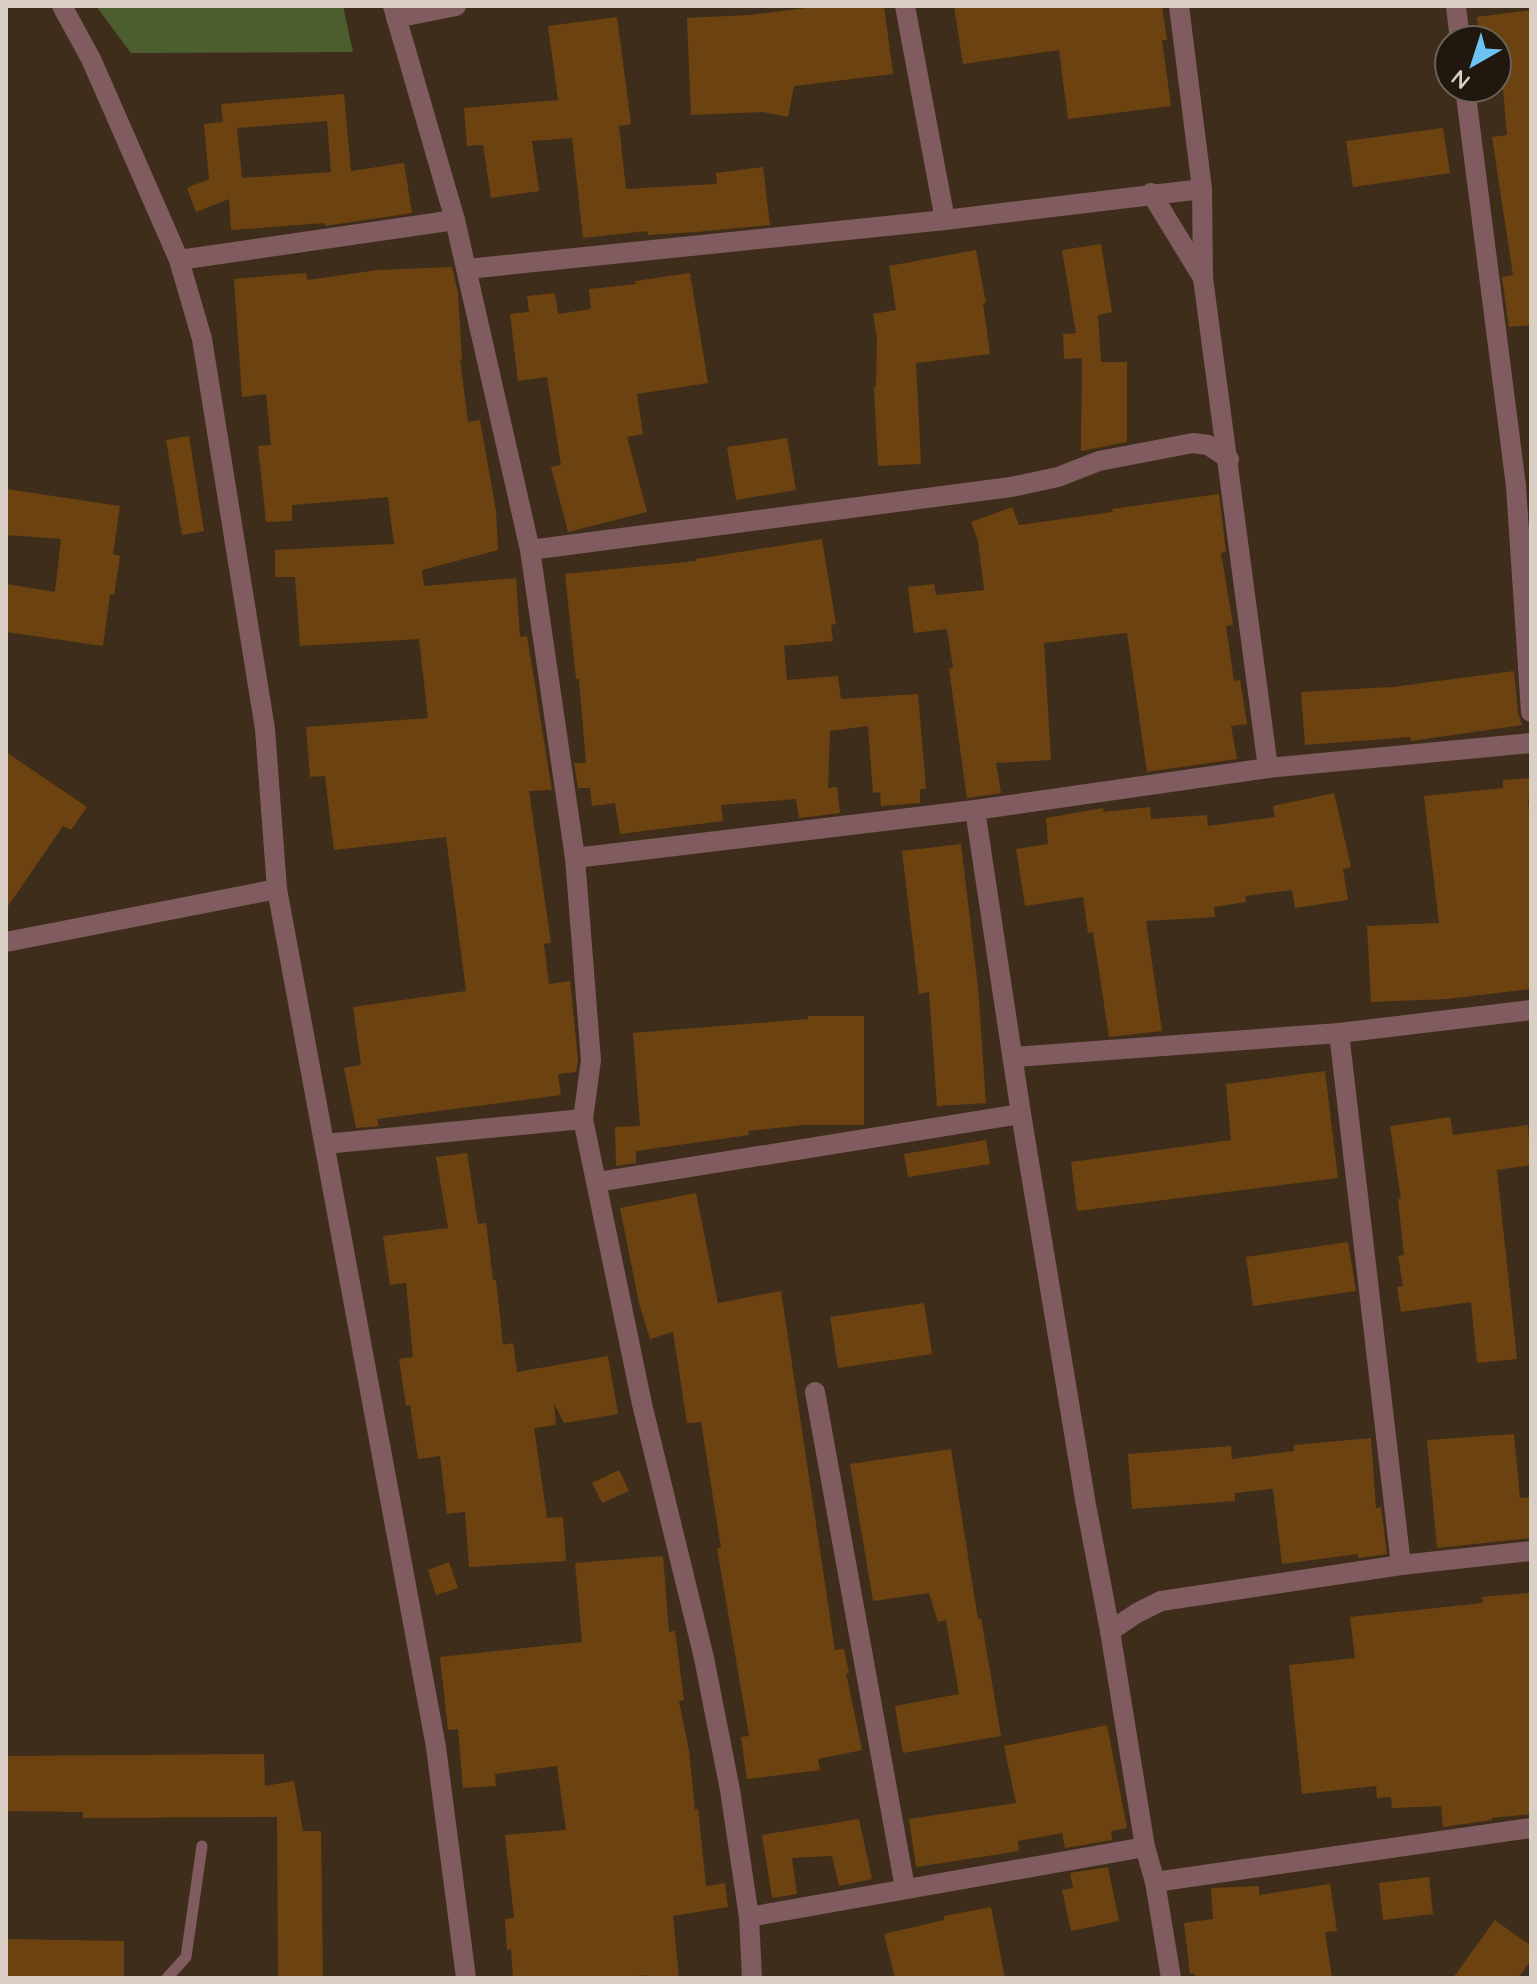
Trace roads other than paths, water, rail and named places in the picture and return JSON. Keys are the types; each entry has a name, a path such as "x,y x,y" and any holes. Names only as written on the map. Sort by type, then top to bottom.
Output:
{"street":[{"path":"62,6 91,59 179,260 202,339 265,729 277,889 436,1747 466,1978"},
{"path":"456,6 395,12 455,220 530,550 575,858 591,1060 583,1119 642,1404 704,1658 730,1790 749,1917 752,1978"},
{"path":"905,6 945,220"},
{"path":"1179,6 1202,189 1203,278 1268,768"},
{"path":"1467,104 1524,480 1531,712"},
{"path":"467,269 945,220 1202,189"},
{"path":"1151,193 1203,278"},
{"path":"179,260 455,220"},
{"path":"530,550 1011,487 1058,477 1099,461 1193,443 1208,445 1229,459"},
{"path":"575,858 975,810 1268,768 1531,743"},
{"path":"975,810 1021,1114 1086,1505 1145,1847 1155,1882 1171,1978"},
{"path":"6,942 277,889"},
{"path":"1014,1057 1339,1033 1531,1010"},
{"path":"1339,1033 1401,1565"},
{"path":"597,1182 1021,1114"},
{"path":"325,1144 583,1119"},
{"path":"815,1392 905,1888"},
{"path":"1110,1631 1161,1601 1401,1565 1531,1551"},
{"path":"1155,1882 1531,1828"},
{"path":"749,1917 1145,1847"}],"lane":[{"path":"167,1978 186,1957 202,1846"}]}
